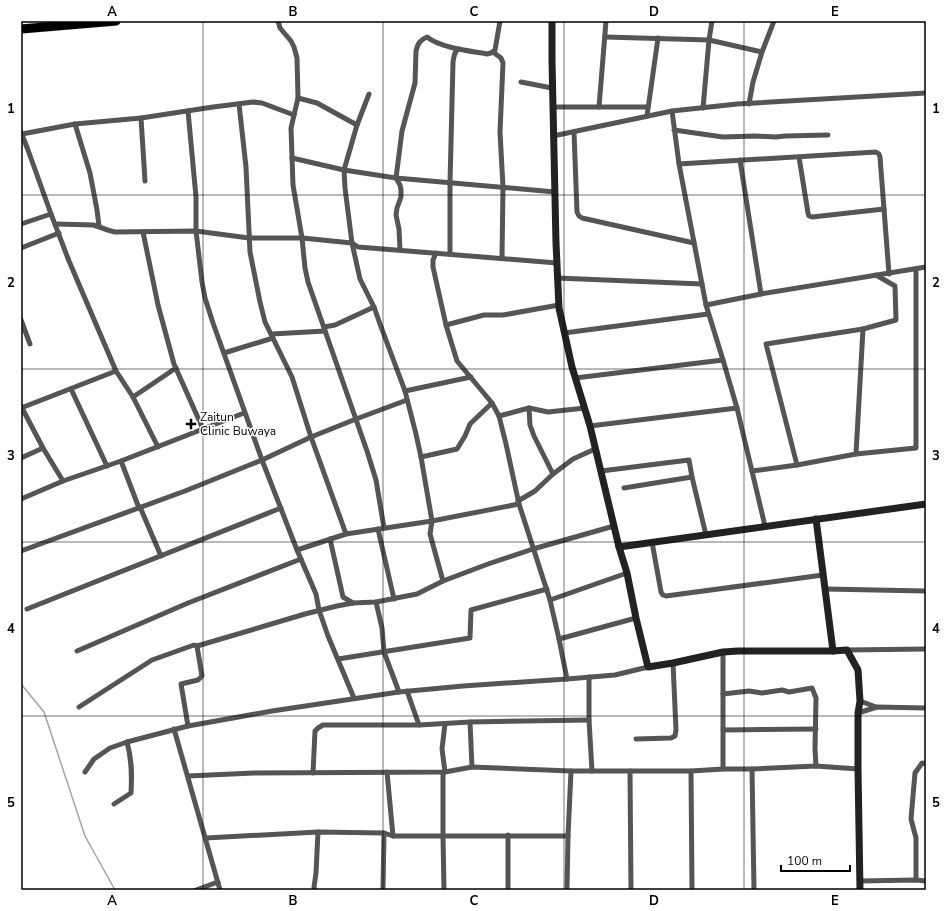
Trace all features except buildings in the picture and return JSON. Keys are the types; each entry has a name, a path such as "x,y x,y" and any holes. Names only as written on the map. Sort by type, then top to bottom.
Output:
{"highway":[{"path":"21,29 116,21"}],"street":[{"path":"278,21 280,28 291,42 297,58 298,98 291,128 293,185 302,238 305,268 308,282 376,480 384,528"},
{"path":"400,250 399,229 396,215 401,197 401,190 396,178 402,131 415,84 416,51 418,45 427,37 432,42 487,54 495,50 500,21"},
{"path":"552,21 552,88 559,305 575,378 590,426 619,547 627,573 648,667"},
{"path":"599,107 606,21"},
{"path":"702,108 712,21"},
{"path":"749,104 753,82 762,52 774,21"},
{"path":"605,37 709,40 762,52"},
{"path":"647,116 647,107 658,38"},
{"path":"450,254 453,62 455,53 459,49"},
{"path":"493,52 501,58 503,64 500,132 503,187 502,258"},
{"path":"521,82 552,88"},
{"path":"554,136 672,111 749,104 926,93"},
{"path":"369,94 357,125 344,170 352,243 360,279 374,307 407,400 421,457 432,520 430,534 443,581"},
{"path":"298,98 317,103 357,125"},
{"path":"158,447 133,397 116,371 69,261 21,133 75,124 141,118 257,102 294,116"},
{"path":"239,104 246,167 250,252 260,302 265,322 292,376 311,437 346,534"},
{"path":"553,107 647,107"},
{"path":"188,111 196,197 196,231 205,298 244,413 297,550 316,594 319,610 328,636 354,698"},
{"path":"672,111 678,164 708,314 737,408 765,526"},
{"path":"141,118 145,181"},
{"path":"75,124 90,173 99,226"},
{"path":"674,130 723,137 828,135"},
{"path":"574,132 579,216 582,218 694,243"},
{"path":"678,164 876,152 880,157 889,274"},
{"path":"799,157 808,213 812,218 884,209"},
{"path":"292,158 344,170 396,178 555,192"},
{"path":"740,160 761,294"},
{"path":"21,224 51,214"},
{"path":"55,224 94,225 115,232 196,231 249,238 302,238 352,243 358,247 557,263"},
{"path":"143,232 158,305 176,368 203,429"},
{"path":"21,248 59,233"},
{"path":"436,253 433,260 433,267 446,325 458,361 492,403 499,416 518,502 550,600 567,679"},
{"path":"706,305 761,294 926,267"},
{"path":"752,471 797,465 856,454 916,448 916,269"},
{"path":"797,465 766,344 863,329 896,320 895,286 875,275"},
{"path":"557,278 702,284"},
{"path":"446,325 484,315 503,316 559,305"},
{"path":"224,353 273,336 325,329 374,307"},
{"path":"564,332 708,314"},
{"path":"21,320 30,344"},
{"path":"856,454 863,329"},
{"path":"575,378 723,360"},
{"path":"133,397 176,368"},
{"path":"63,481 21,408 116,371"},
{"path":"404,392 471,377"},
{"path":"71,389 107,466"},
{"path":"21,551 185,491 262,460 311,437 407,400"},
{"path":"421,457 457,449 466,436 470,424 492,403"},
{"path":"499,416 529,408 548,412 585,408"},
{"path":"529,408 530,425 553,474"},
{"path":"590,426 737,408"},
{"path":"21,499 63,481 121,461 244,413"},
{"path":"21,458 43,448"},
{"path":"297,550 346,534 432,520 518,502 535,491 553,474 573,459 595,449"},
{"path":"601,471 689,460 706,535"},
{"path":"121,461 139,508 161,556"},
{"path":"624,488 692,477"},
{"path":"619,547 926,504"},
{"path":"27,609 281,508"},
{"path":"816,519 833,651"},
{"path":"79,707 152,660 194,645 197,646 319,610 353,603 376,602 417,594 443,581 488,564 533,549 614,526"},
{"path":"378,529 394,599"},
{"path":"330,540 343,597 353,603"},
{"path":"652,542 661,592 666,596 823,575"},
{"path":"77,651 188,603 301,559"},
{"path":"550,600 627,573"},
{"path":"338,659 470,638 471,610 547,589"},
{"path":"825,589 926,590"},
{"path":"337,606 343,597"},
{"path":"376,602 382,628 384,652 399,692"},
{"path":"559,639 636,618"},
{"path":"188,726 181,684 198,680 202,676 197,646"},
{"path":"85,772 94,758 110,748 174,729 354,698 407,691 615,674 723,652 926,649"},
{"path":"847,650 858,670 860,701 858,713 860,890"},
{"path":"723,652 723,769"},
{"path":"636,739 671,738 675,736 674,663"},
{"path":"589,677 589,720 592,771"},
{"path":"723,694 749,691 762,693 782,690 789,692 812,688 816,698 816,766"},
{"path":"407,691 419,725"},
{"path":"860,701 877,707 926,708"},
{"path":"858,713 877,707"},
{"path":"313,773 315,731 323,726 589,720"},
{"path":"470,722 472,767"},
{"path":"444,890 444,772 442,749 445,724"},
{"path":"174,729 220,890"},
{"path":"723,730 816,729"},
{"path":"114,804 131,793 131,755 127,742"},
{"path":"916,880 916,838 912,819 915,773 922,764 926,764"},
{"path":"188,776 254,773 444,772 472,767 630,772 816,766 858,769"},
{"path":"752,769 754,890"},
{"path":"568,890 568,836 571,771"},
{"path":"691,771 692,890"},
{"path":"387,772 393,836"},
{"path":"630,772 631,890"},
{"path":"206,838 318,832 384,833 393,836 568,836"},
{"path":"315,890 318,832"},
{"path":"383,890 384,833"},
{"path":"508,835 508,890"},
{"path":"860,881 926,881"},
{"path":"196,890 218,882"}],"waterway":[{"path":"21,684 44,712 85,836 115,890"}],"place":[{"name":"Zaitun Clinic Buwaya","path":"191,424"}]}
